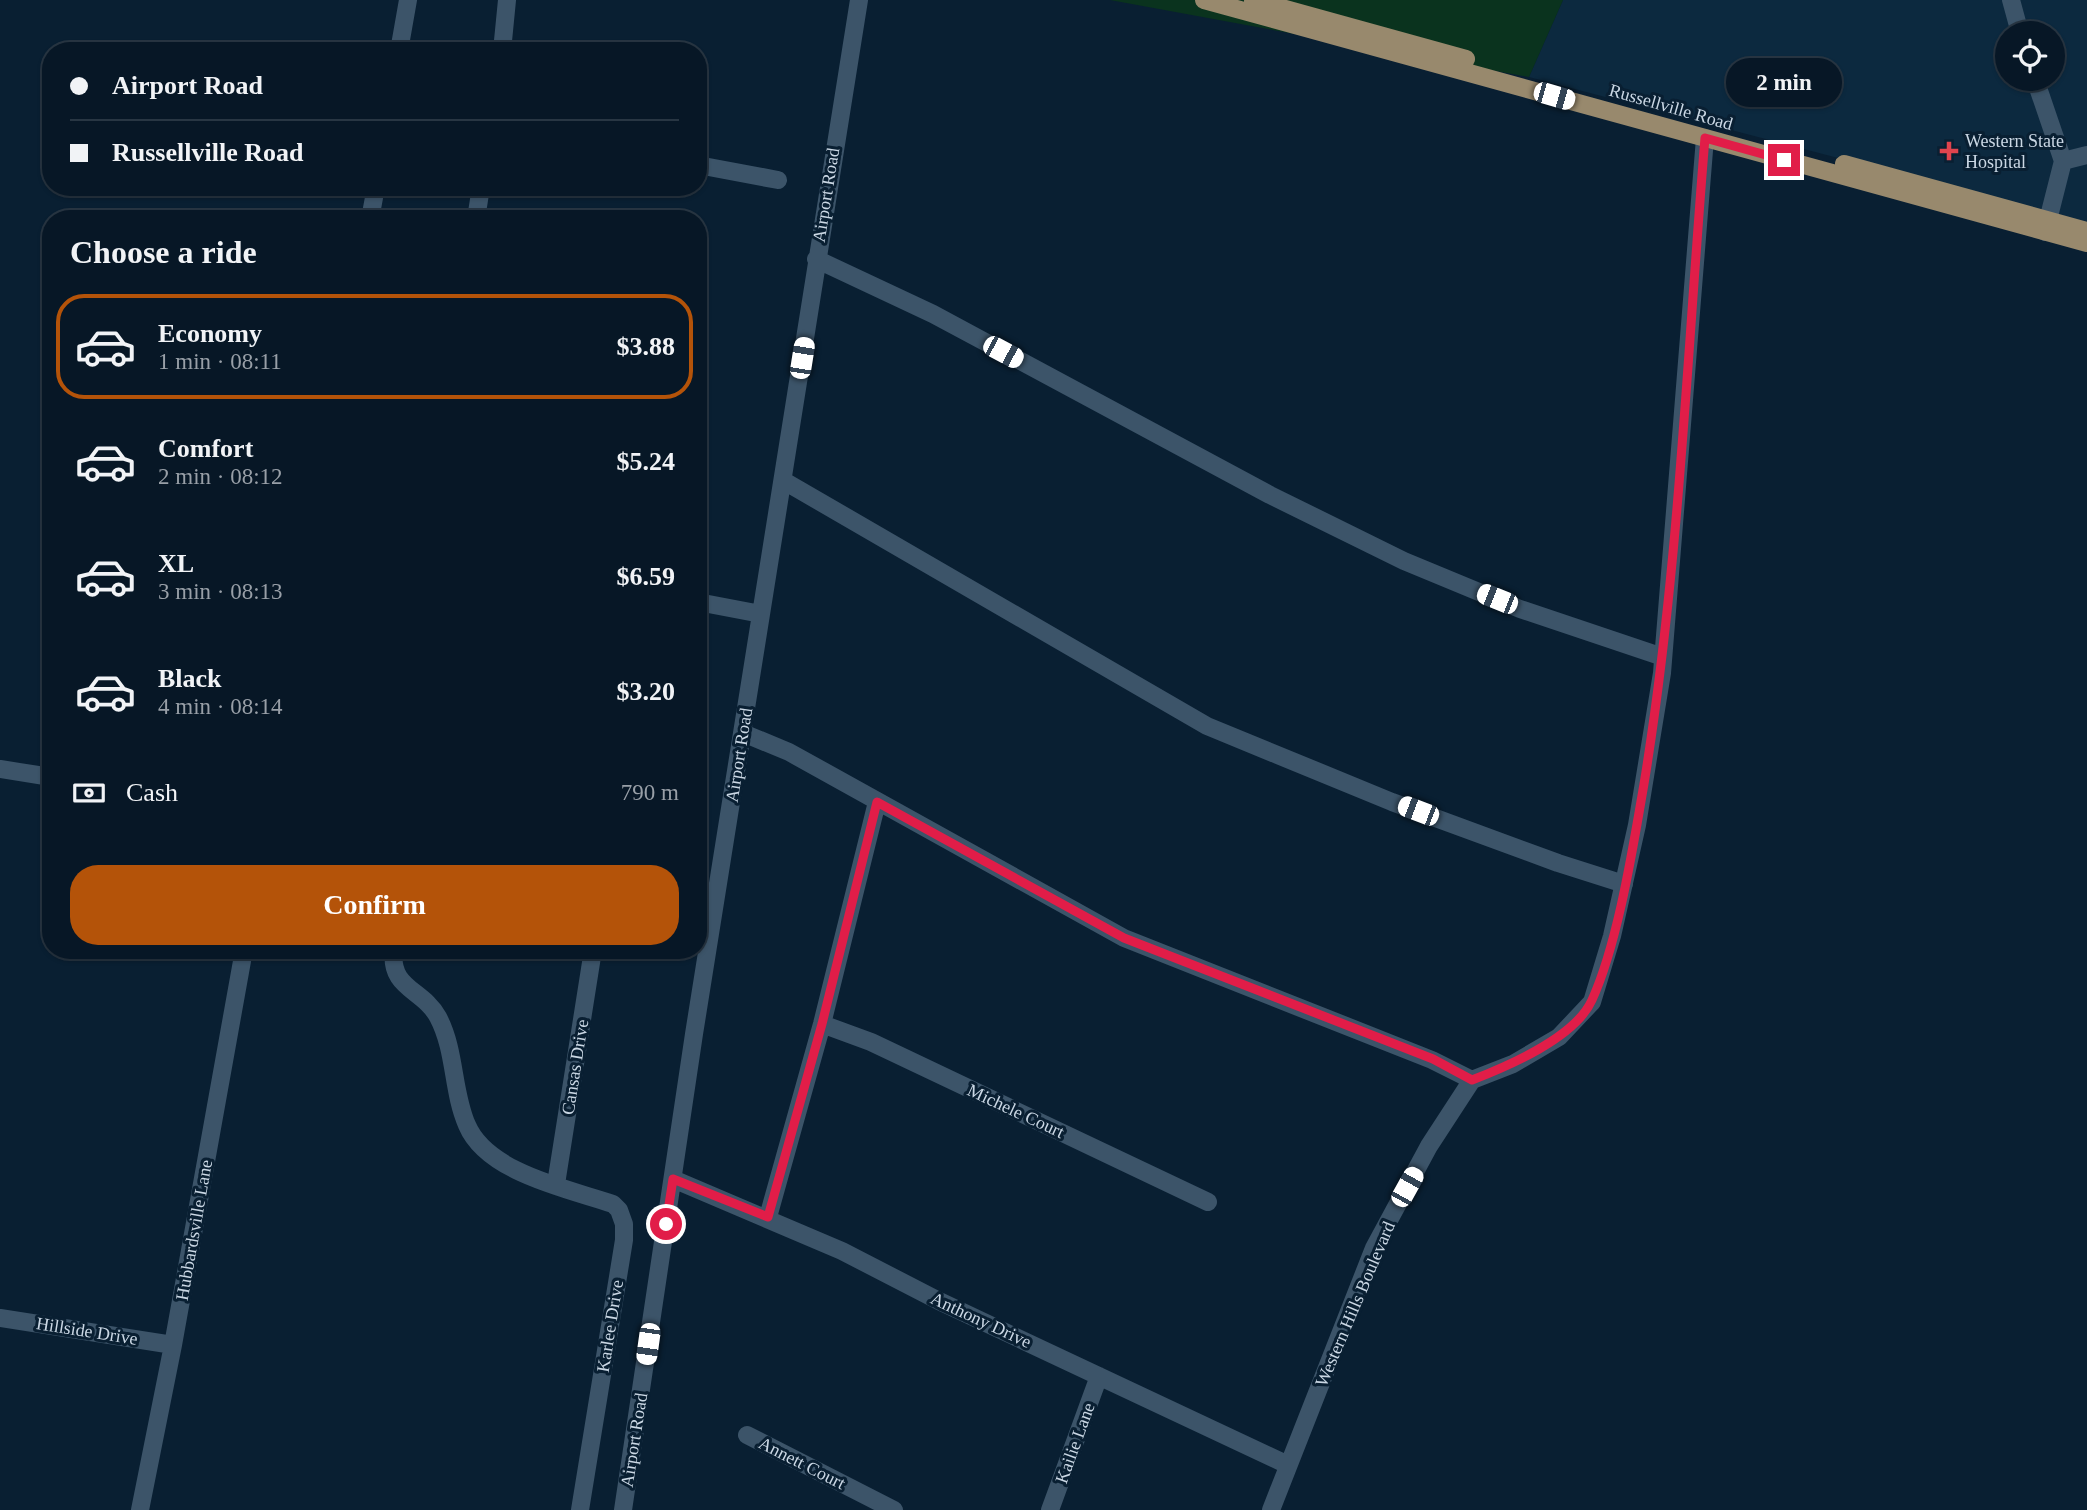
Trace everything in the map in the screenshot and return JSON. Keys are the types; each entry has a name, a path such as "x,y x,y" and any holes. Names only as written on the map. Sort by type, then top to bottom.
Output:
{"main road":[{"name":"Russellville Road","path":"1204,0 1705,138 2047,226 2087,231"},
{"name":"Russellville Road","path":"1253,0 2047,226 2087,243"}],"street":[{"path":"401,42 408,0"},
{"path":"503,42 507,0"},
{"name":"Airport Road","path":"622,1510 784,481 816,259 859,0"},
{"path":"2011,0 2017,21"},
{"path":"2039,91 2063,161 2047,226"},
{"path":"743,733 789,752 1124,938 1433,1059 1472,1080 1513,1064 1559,1037 1592,1002 1612,936 1637,825 1663,657 1705,138"},
{"path":"2063,161 2087,155"},
{"path":"707,167 778,180"},
{"path":"816,259 933,314 1270,495 1404,561 1520,609 1663,657"},
{"path":"784,481 1207,726 1392,802 1558,863 1624,884"},
{"path":"707,604 761,614"},
{"path":"0,769 42,776"},
{"path":"768,1217 822,1024 877,802"},
{"name":"Hubbardsville Lane","path":"140,1510 173,1345 242,959"},
{"name":"Karlee Drive","path":"393,959 392,965 404,987 436,1012 447,1033 467,1126 488,1154 520,1172 613,1204 619,1210 624,1224 580,1510"},
{"name":"Cansas Drive","path":"556,1184 592,959"},
{"name":"Michele Court","path":"822,1024 871,1042 1208,1202"},
{"name":"Western Hills Boulevard","path":"1271,1510 1374,1248 1429,1146 1472,1080"},
{"name":"Anthony Drive","path":"673,1179 768,1217 1288,1465"},
{"name":"Hillside Drive","path":"0,1318 173,1345"},
{"name":"Kailie Lane","path":"1050,1510 1100,1376"},
{"name":"Annett Court","path":"747,1434 894,1510"}],"shaded area":[{"name":"Western State Hospital","path":"1563,0 2087,0 2087,223 1529,77"}],"green space":[{"path":"1110,0 1563,0 1529,77"}],"place":[{"name":"Western State Hospital","path":"1949,151"}],"route":[{"path":"666,1224 673,1179 768,1217 822,1024 850,901 877,802 1124,938 1433,1059 1472,1080 1513,1064 1559,1037 1592,1002 1612,936 1637,825 1662,673 1705,138 1784,160"}]}
